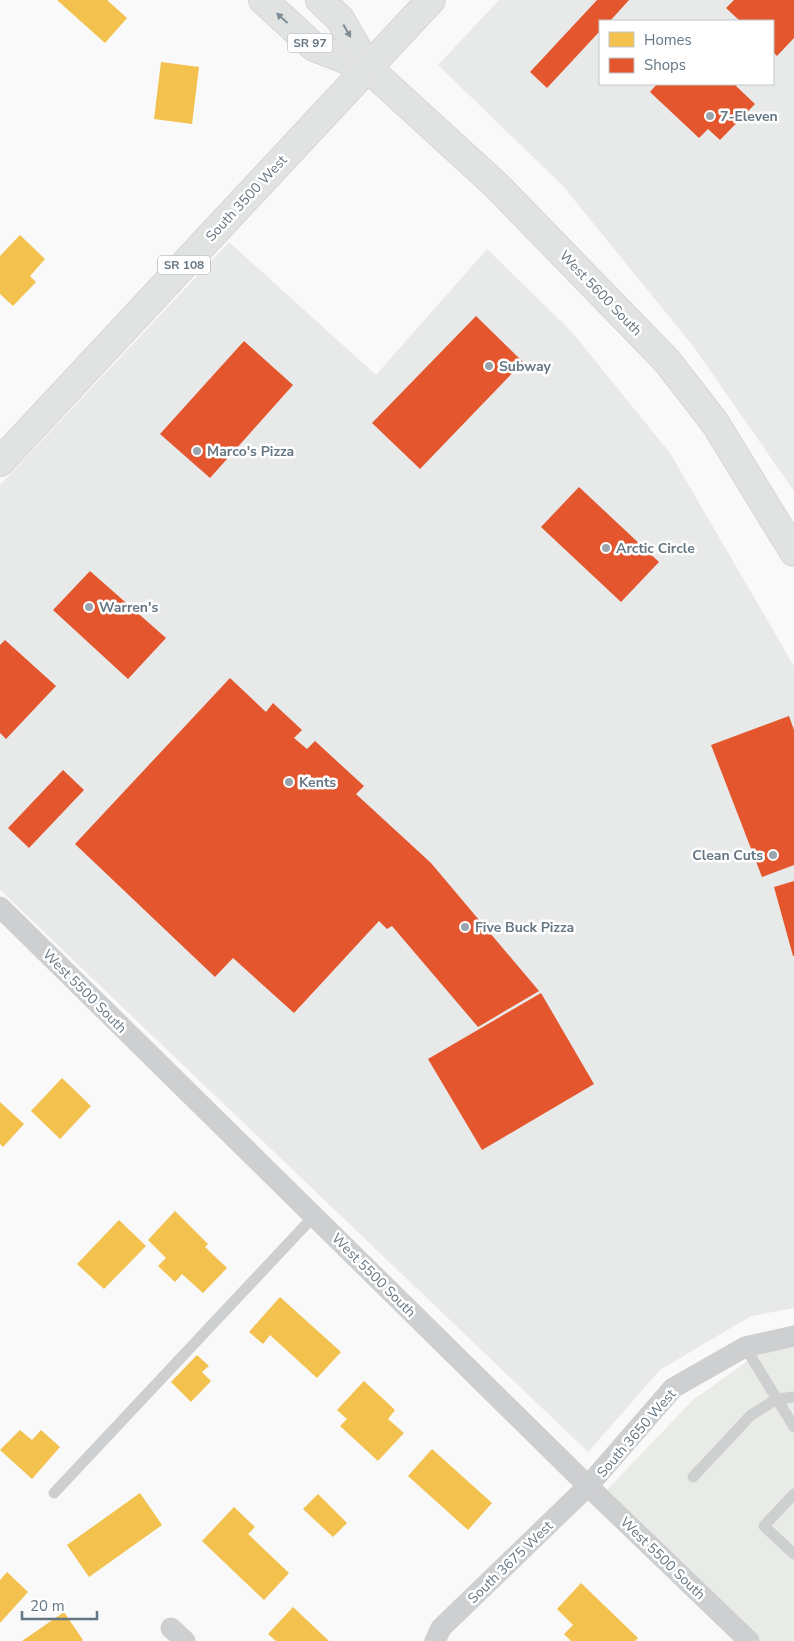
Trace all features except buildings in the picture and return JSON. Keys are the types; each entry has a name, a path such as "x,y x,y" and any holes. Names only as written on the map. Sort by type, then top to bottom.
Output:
{"main road":[{"name":"SR 97","path":"262,0 314,47 368,68"},
{"name":"SR 97","path":"320,0 340,18 368,68"},
{"name":"South 3500 West","path":"0,462 432,0"},
{"name":"West 5600 South","path":"368,68 496,185 667,361 715,423 794,552"}],"street":[{"name":"West 5500 South","path":"0,907 588,1486 749,1641"},
{"name":"South 3650 West","path":"588,1486 672,1388 745,1347 794,1336"},
{"name":"South 3675 West","path":"435,1641 441,1628 588,1486"}],"lane":[{"path":"54,1493 314,1216"},
{"path":"745,1347 794,1427"},
{"path":"693,1477 751,1415 777,1399 794,1397"},
{"path":"794,1494 764,1526 794,1554"}],"shaded area":[{"path":"499,0 794,0 794,491 693,346 563,186 438,65"},
{"path":"229,242 376,375 487,249 571,331 670,453 794,666 794,1308 751,1316 660,1370 588,1452 0,890 0,485"},
{"path":"794,1341 794,1641 756,1641 601,1496 693,1400 770,1345"}],"place":[{"name":"7-Eleven","path":"710,116"},
{"name":"Subway","path":"489,366"},
{"name":"Marco's Pizza","path":"197,451"},
{"name":"Arctic Circle","path":"606,548"},
{"name":"Warren's","path":"89,607"},
{"name":"Kents","path":"289,782"},
{"name":"Clean Cuts","path":"773,855"},
{"name":"Five Buck Pizza","path":"465,927"}]}
